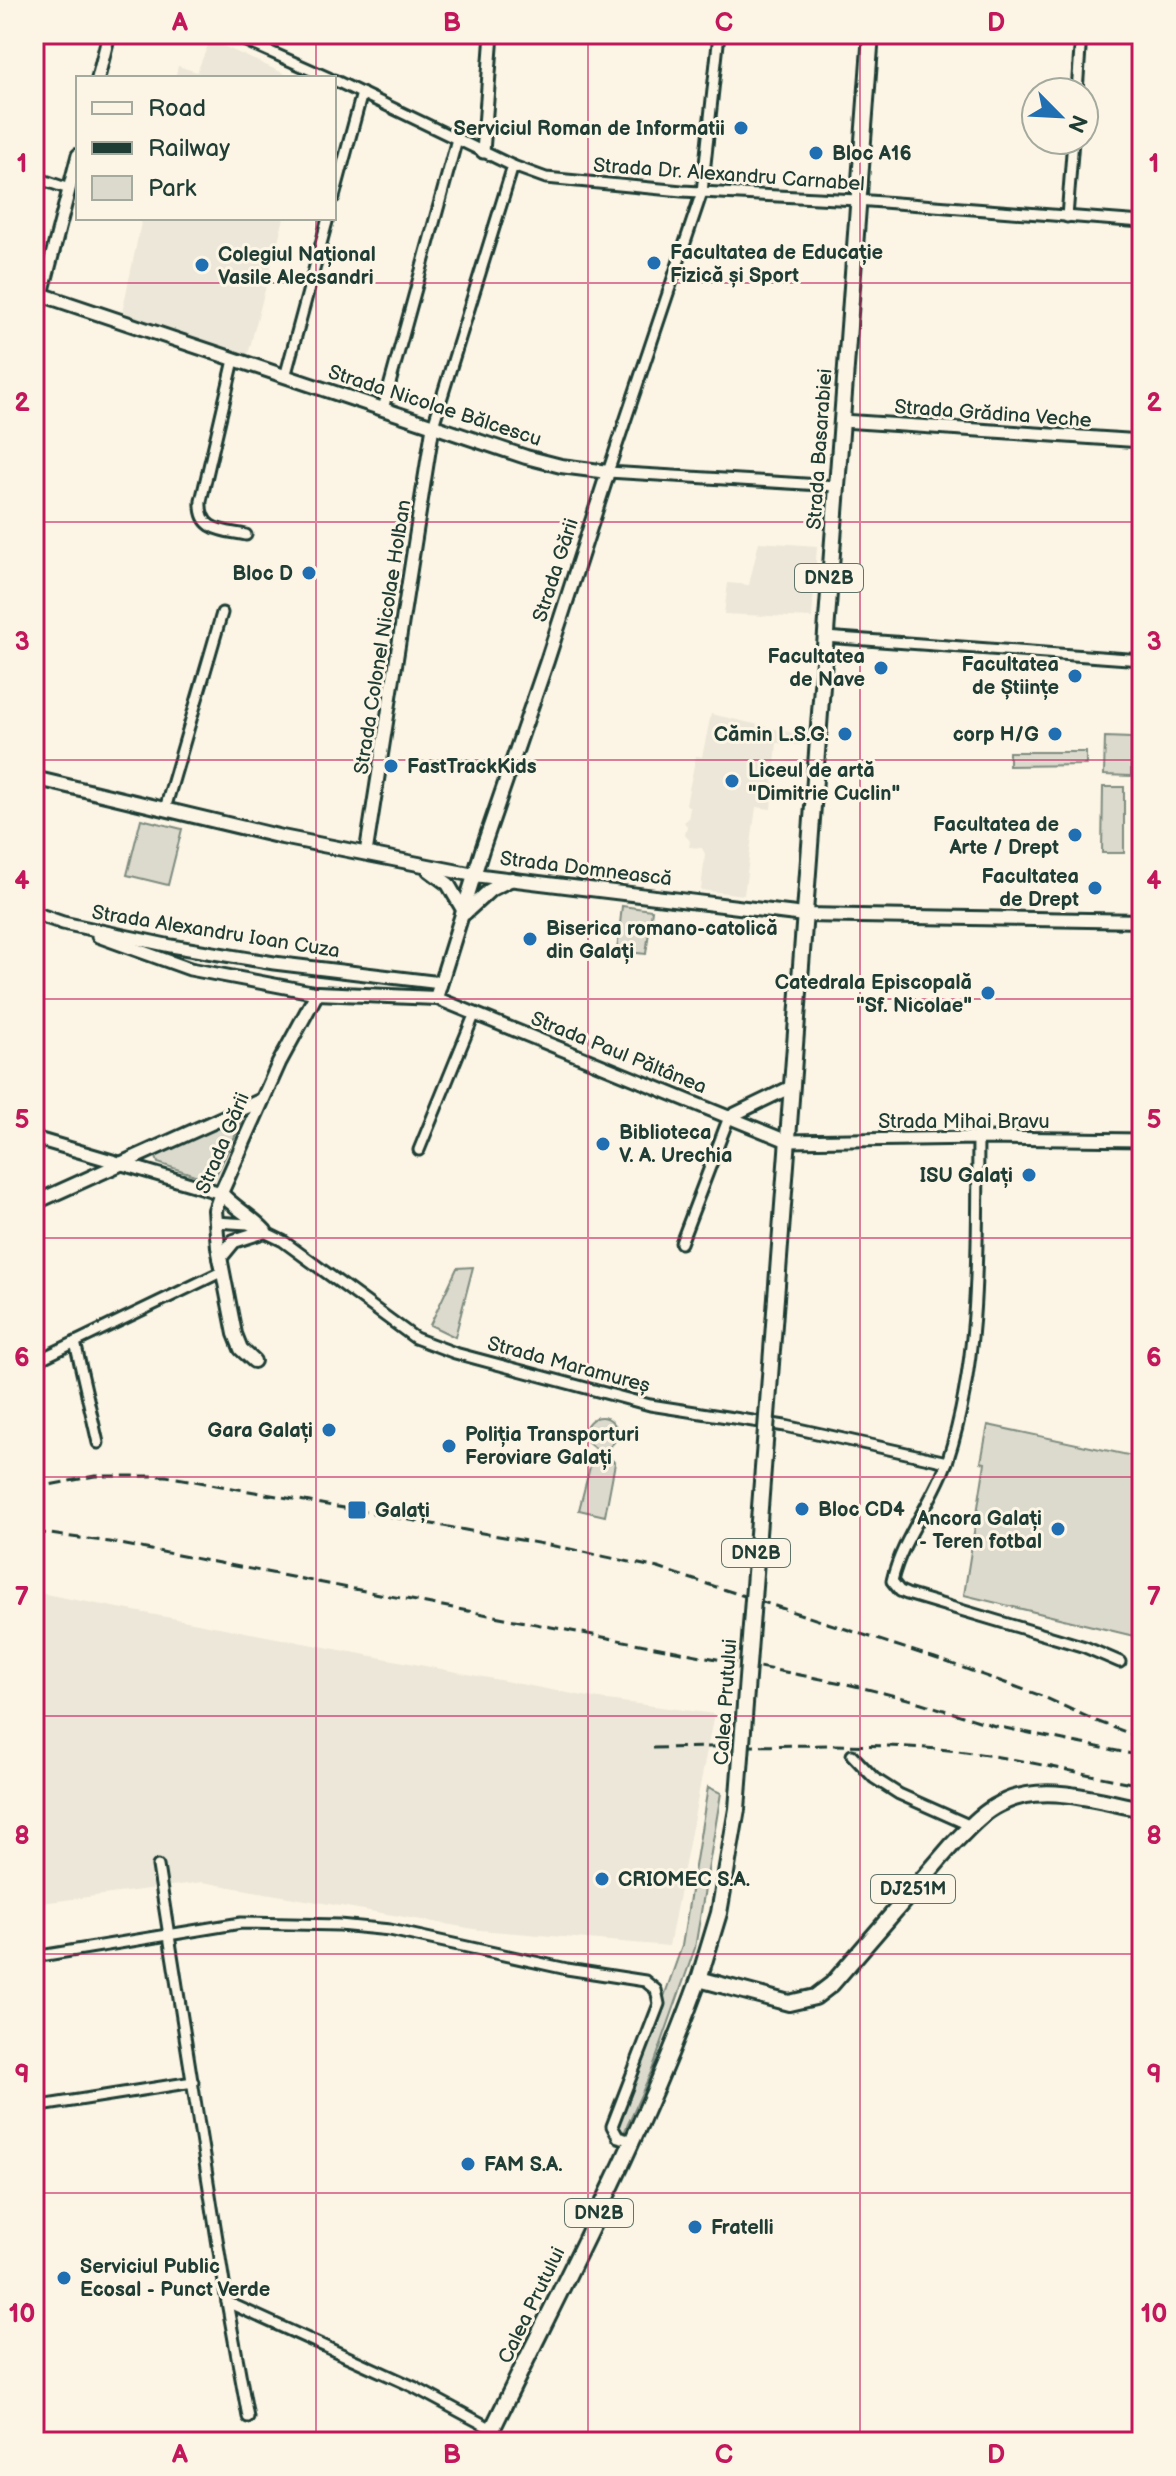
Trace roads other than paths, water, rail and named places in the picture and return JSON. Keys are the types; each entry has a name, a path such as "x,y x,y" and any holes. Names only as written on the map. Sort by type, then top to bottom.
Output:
{"main road":[{"name":"Strada Basarabiei","path":"804,915 870,35"},
{"name":"Strada Nicolae Bălcescu","path":"38,293 541,461 608,472"},
{"name":"Strada Gării","path":"436,998 608,472"},
{"name":"Strada Domnească","path":"34,778 272,835 474,875 804,915 1142,921"},
{"path":"416,863 438,874 448,884 465,913 490,890 512,879"},
{"name":"Calea Prutului","path":"489,2436 671,2058 719,1913 737,1809 804,915"},
{"name":"Strada Gării","path":"254,1361 241,1349 235,1334 215,1222 221,1193 262,1100 317,993"},
{"path":"317,993 436,998"},
{"path":"34,1203 262,1100"},
{"path":"221,1193 265,1231 234,1241 221,1264"},
{"name":"DJ251M","path":"699,1979 789,2003 815,1997 832,1984 971,1826 998,1804 1031,1794 1065,1795 1142,1809"}],"street":[{"path":"98,76 109,34"},
{"name":"Strada Dr. Alexandru Carnabel","path":"230,34 325,76"},
{"path":"483,152 492,34"},
{"name":"Strada Gării","path":"608,472 702,192 719,34"},
{"path":"1078,76 1081,34"},
{"name":"Strada Dr. Alexandru Carnabel","path":"336,81 513,166 546,178 702,192 857,200 1142,222"},
{"path":"336,190 362,93"},
{"path":"383,409 457,139"},
{"path":"1067,217 1072,156"},
{"path":"34,325 38,293 76,163"},
{"path":"433,426 513,166"},
{"path":"34,177 69,189"},
{"path":"285,377 327,220"},
{"path":"234,360 200,512 203,520 211,526 246,535"},
{"name":"Strada Grădina Veche","path":"842,421 1142,441"},
{"name":"Strada Colonel Nicolae Holban","path":"366,853 433,426"},
{"name":"Strada Nicolae Bălcescu","path":"608,472 837,486"},
{"path":"165,809 222,613"},
{"path":"825,637 1142,660"},
{"name":"Strada Alexandru Ioan Cuza","path":"34,913 63,923 274,963 441,983"},
{"path":"63,923 190,969 317,993"},
{"name":"Strada Paul Păltânea","path":"436,998 787,1141"},
{"path":"419,1150 475,1013"},
{"path":"681,1243 729,1117 791,1087"},
{"path":"34,1138 221,1193"},
{"path":"978,1138 977,1259 963,1401 947,1462 892,1581 907,1594 1085,1647 1120,1662"},
{"name":"Strada Mihai Bravu","path":"787,1141 978,1138 1142,1140"},
{"name":"Strada Maramureș","path":"215,1222 248,1224 265,1231 322,1268 392,1323 429,1345 650,1405 785,1426 947,1462"},
{"path":"34,1362 221,1264"},
{"path":"75,1342 98,1443"},
{"path":"852,1755 874,1778 899,1794 971,1826"},
{"path":"158,1866 248,2417"},
{"path":"34,1957 241,1923 339,1925 390,1930 567,1969 645,1981 656,1990 659,2004 612,2126 618,2137 633,2141"},
{"path":"34,2107 193,2082"},
{"path":"227,2302 414,2387 489,2436"}],"railway":[{"path":"34,1488 95,1476 166,1476 565,1548 658,1568 935,1658 1042,1696 1142,1738"},
{"path":"34,1532 110,1542 847,1684 995,1726 1142,1756"},
{"path":"653,1748 824,1745 953,1750 1142,1785"}],"place":[{"name":"Serviciul Roman de Informatii","path":"741,128"},
{"name":"Bloc A16","path":"816,153"},
{"name":"Facultatea de Educație Fizică și Sport","path":"654,263"},
{"name":"Colegiul Național Vasile Alecsandri","path":"202,265"},
{"name":"Bloc D","path":"309,573"},
{"name":"Facultatea de Nave","path":"881,668"},
{"name":"Facultatea de Științe","path":"1075,676"},
{"name":"Cămin L.S.G.","path":"845,734"},
{"name":"corp H/G","path":"1055,734"},
{"name":"FastTrackKids","path":"391,766"},
{"name":"Liceul de artă \"Dimitrie Cuclin\"","path":"732,781"},
{"name":"Facultatea de Arte / Drept","path":"1075,835"},
{"name":"Facultatea de Drept","path":"1095,888"},
{"name":"Biserica romano-catolică din Galați","path":"530,939"},
{"name":"Catedrala Episcopală \"Sf. Nicolae\"","path":"988,993"},
{"name":"Biblioteca V. A. Urechia","path":"603,1144"},
{"name":"ISU Galați","path":"1029,1175"},
{"name":"Gara Galați","path":"329,1430"},
{"name":"Poliția Transporturi Feroviare Galați","path":"449,1446"},
{"name":"Bloc CD4","path":"802,1509"},
{"name":"Galați","path":"357,1510"},
{"name":"Ancora Galați - Teren fotbal","path":"1058,1529"},
{"name":"CRIOMEC S.A.","path":"602,1879"},
{"name":"FAM S.A.","path":"468,2164"},
{"name":"Fratelli","path":"695,2227"},
{"name":"Serviciul Public Ecosal - Punct Verde","path":"64,2278"}]}
